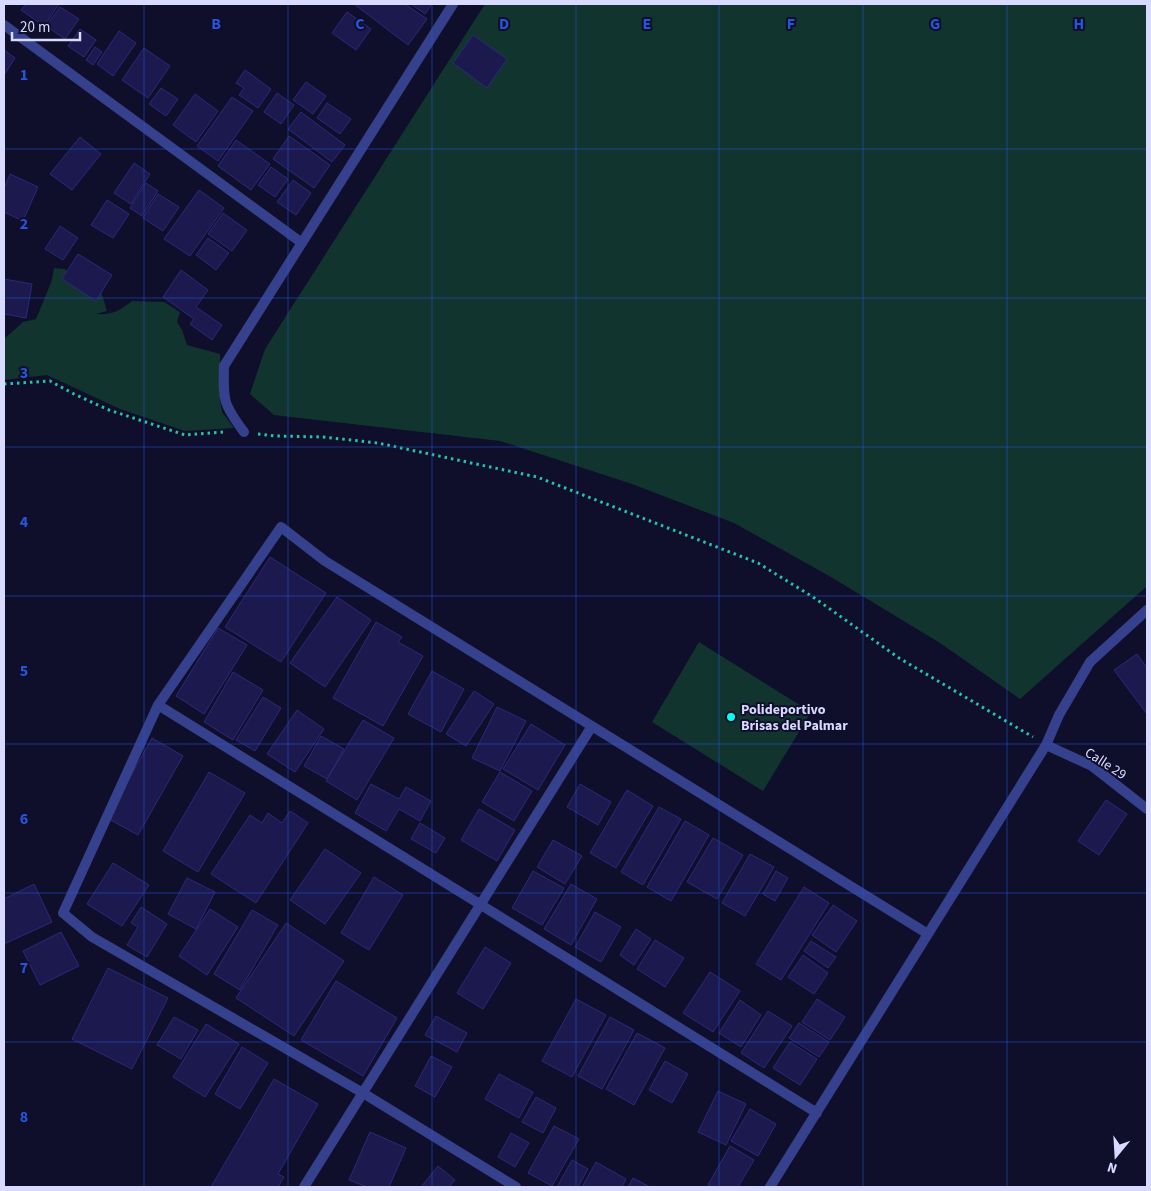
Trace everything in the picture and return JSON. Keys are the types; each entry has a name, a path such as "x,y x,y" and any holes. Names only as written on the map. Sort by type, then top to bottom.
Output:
{"street":[{"path":"244,432 228,411 223,394 224,366 453,4"},
{"path":"4,25 302,243"},
{"path":"516,1187 363,1093 92,937 63,912 158,705 281,527 325,561 928,934"},
{"path":"770,1187 1046,745 1059,715 1090,662 1147,610"},
{"path":"158,705 816,1113"},
{"path":"304,1187 592,726"},
{"name":"Calle 29","path":"1046,745 1092,766 1147,809"}],"path":[{"path":"4,384 50,381 109,410 185,435 244,432 378,443 546,481 758,564 813,597 899,658 1046,745"}],"green space":[{"path":"485,4 1147,4 1147,586 1020,699 940,643 831,577 734,523 632,484 500,441 274,415 250,394 265,349"},
{"path":"54,268 65,269 77,286 100,288 107,311 96,314 116,312 132,301 164,302 180,312 177,322 187,345 220,354 220,399 222,412 234,428 185,431 120,409 47,375 4,380 4,339 23,322 36,319 52,280"},
{"name":"Polideportivo Brisas del Palmar","path":"699,642 811,712 763,791 652,722"}],"building":[{"path":"26,4 59,4 44,26 21,10"},
{"path":"354,4 405,4 427,19 408,45"},
{"path":"411,4 432,4 425,14"},
{"path":"60,7 79,19 65,39 46,26"},
{"path":"347,12 371,29 356,50 332,33"},
{"path":"80,29 96,40 84,57 68,46"},
{"path":"119,31 136,43 113,76 97,64"},
{"path":"473,35 507,59 487,88 453,63"},
{"path":"95,47 102,52 93,65 86,60"},
{"path":"144,48 170,66 148,98 122,80"},
{"path":"4,50 15,58 4,75"},
{"path":"245,70 271,89 258,108 239,95 244,88 236,83"},
{"path":"306,82 326,96 313,114 293,100"},
{"path":"161,88 178,99 166,116 149,104"},
{"path":"277,93 294,105 281,124 264,112"},
{"path":"195,94 218,111 196,142 173,125"},
{"path":"232,97 253,111 218,161 197,146"},
{"path":"327,103 351,119 340,134 317,118"},
{"path":"301,112 345,145 332,162 288,129"},
{"path":"289,136 330,165 314,188 273,159"},
{"path":"80,137 101,154 72,190 50,174"},
{"path":"236,140 270,164 251,190 218,166"},
{"path":"134,163 150,174 131,204 114,193"},
{"path":"271,167 288,179 275,197 258,185"},
{"path":"10,174 38,187 23,221 4,212 4,188"},
{"path":"293,180 311,193 296,215 277,202"},
{"path":"146,183 158,191 142,216 130,208"},
{"path":"199,190 224,208 190,256 164,239"},
{"path":"158,194 179,207 163,231 143,218"},
{"path":"107,200 129,214 113,238 91,225"},
{"path":"223,213 247,230 232,251 208,234"},
{"path":"60,226 78,238 63,260 45,249"},
{"path":"208,238 229,253 216,270 196,255"},
{"path":"78,254 112,275 96,301 62,279"},
{"path":"181,270 208,290 196,307 222,325 212,340 190,324 194,319 163,297"},
{"path":"4,279 32,284 26,318 4,314"},
{"path":"270,557 326,593 281,662 225,627"},
{"path":"337,597 371,620 325,687 290,663"},
{"path":"376,622 402,637 398,642 423,656 383,726 333,698"},
{"path":"218,628 247,645 204,714 176,696"},
{"path":"1137,654 1147,668 1147,714 1114,670"},
{"path":"432,671 464,689 441,732 408,714"},
{"path":"233,672 263,690 233,740 204,722"},
{"path":"474,691 494,704 466,746 446,734"},
{"path":"263,697 281,708 255,751 236,740"},
{"path":"497,707 526,721 500,771 472,758"},
{"path":"297,710 324,729 295,772 267,754"},
{"path":"363,720 394,738 357,800 326,781"},
{"path":"531,724 565,745 538,790 503,769"},
{"path":"321,736 344,749 327,779 304,766"},
{"path":"152,738 183,756 138,835 107,818"},
{"path":"209,772 245,793 198,872 163,851"},
{"path":"500,772 532,791 514,821 482,802"},
{"path":"371,784 399,799 406,787 431,801 420,821 399,809 386,831 355,813"},
{"path":"580,784 611,802 598,825 567,807"},
{"path":"627,790 653,806 616,868 590,853"},
{"path":"1106,800 1127,814 1099,855 1078,841"},
{"path":"659,807 681,819 643,885 621,872"},
{"path":"479,809 515,830 497,861 461,840"},
{"path":"290,811 308,823 256,903 211,874 250,815 262,823 268,813 282,823"},
{"path":"685,821 709,835 671,901 647,887"},
{"path":"420,823 445,838 436,853 411,839"},
{"path":"713,838 743,855 717,899 687,882"},
{"path":"553,840 582,856 565,884 537,867"},
{"path":"325,849 361,873 325,924 290,900"},
{"path":"750,854 774,867 745,916 722,903"},
{"path":"113,863 149,885 122,926 87,904"},
{"path":"533,871 564,888 542,925 512,908"},
{"path":"776,871 788,878 775,901 763,894"},
{"path":"374,877 403,895 369,950 341,933"},
{"path":"187,878 215,892 196,929 168,914"},
{"path":"34,884 52,922 4,944 4,899"},
{"path":"571,884 597,899 571,945 544,929"},
{"path":"804,887 829,903 781,980 756,964"},
{"path":"833,905 857,921 836,952 812,935"},
{"path":"141,907 167,924 147,957 127,945 138,927 131,923"},
{"path":"210,909 238,927 207,975 179,956"},
{"path":"252,910 278,925 240,990 214,974"},
{"path":"595,912 621,927 601,962 575,947"},
{"path":"286,923 344,961 294,1036 236,998"},
{"path":"636,929 651,939 634,965 620,955"},
{"path":"61,932 79,966 40,985 23,951"},
{"path":"655,940 684,958 665,987 637,969"},
{"path":"811,941 836,957 828,968 804,951"},
{"path":"485,947 511,963 483,1009 457,993"},
{"path":"803,955 828,973 814,994 788,977"},
{"path":"108,968 168,998 132,1069 72,1039"},
{"path":"710,972 740,991 713,1032 683,1013"},
{"path":"336,981 397,1018 363,1076 301,1040"},
{"path":"576,999 606,1015 572,1077 542,1061"},
{"path":"817,999 845,1017 830,1040 802,1022"},
{"path":"740,1000 761,1015 741,1047 719,1033"},
{"path":"768,1011 792,1026 764,1068 741,1053"},
{"path":"436,1016 467,1033 457,1052 425,1035"},
{"path":"174,1017 198,1030 181,1059 157,1045"},
{"path":"610,1017 634,1030 602,1089 578,1076"},
{"path":"799,1023 829,1042 819,1057 789,1038"},
{"path":"206,1024 239,1044 205,1097 173,1077"},
{"path":"637,1033 665,1048 634,1105 606,1089"},
{"path":"790,1042 817,1059 800,1085 773,1068"},
{"path":"242,1047 268,1063 240,1109 215,1094"},
{"path":"431,1056 452,1067 435,1097 415,1086"},
{"path":"665,1061 688,1074 672,1103 649,1090"},
{"path":"499,1074 533,1092 519,1118 485,1099"},
{"path":"274,1079 318,1104 278,1174 284,1177 278,1187 211,1187"},
{"path":"718,1091 746,1104 726,1145 698,1132"},
{"path":"536,1097 556,1108 543,1133 522,1122"},
{"path":"750,1109 776,1124 758,1156 731,1141"},
{"path":"554,1126 579,1139 552,1186 528,1173"},
{"path":"370,1132 406,1148 389,1187 367,1187 349,1180"},
{"path":"511,1133 529,1143 515,1167 498,1157"},
{"path":"730,1146 754,1160 738,1187 712,1187 708,1185"},
{"path":"572,1160 588,1169 578,1187 557,1187"},
{"path":"596,1162 626,1179 622,1187 582,1187"},
{"path":"438,1166 455,1180 449,1187 421,1187"},
{"path":"633,1178 650,1187 628,1187"}],"place":[{"name":"Polideportivo Brisas del Palmar","path":"731,717"}]}
